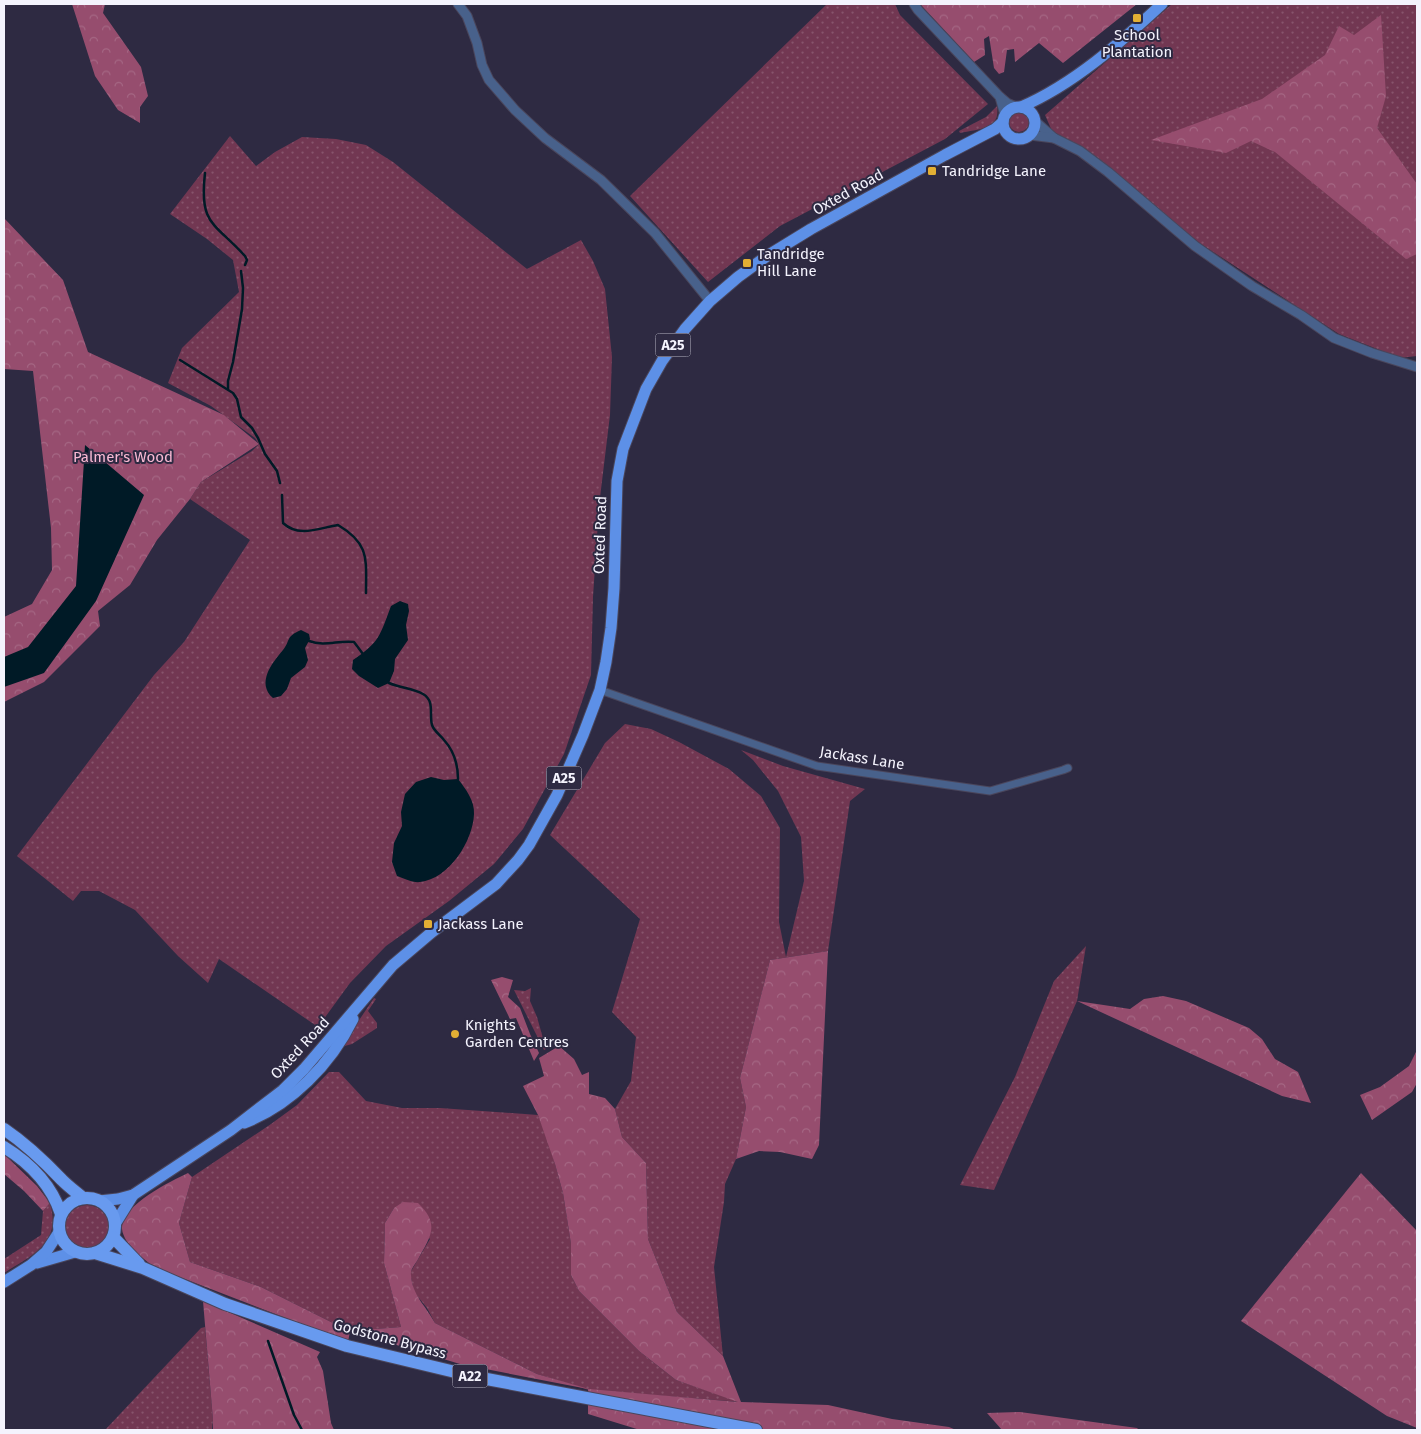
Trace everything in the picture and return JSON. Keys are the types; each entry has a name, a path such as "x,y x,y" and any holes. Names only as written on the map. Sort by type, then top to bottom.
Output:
{"highway":[{"path":"4,1129 40,1157 83,1198 99,1201 108,1207 115,1224 113,1237 106,1246 95,1253 75,1252 67,1246 59,1232 58,1223 61,1214 70,1203 83,1198"},
{"path":"4,1147 30,1165 49,1187 57,1200 61,1214"},
{"name":"Godstone Bypass","path":"113,1237 143,1268"},
{"name":"Godstone Bypass","path":"95,1253 143,1268 226,1304 347,1346 476,1378 756,1430"}],"main road":[{"path":"1055,91 1009,110 1004,119 1007,133 1012,137 1022,139 1030,135 1041,108 1055,91 1135,29 1162,4"},
{"path":"1018,107 1032,113 1035,120"},
{"name":"Oxted Road","path":"99,1201 133,1195 236,1126 261,1117 294,1094 314,1076 336,1048 352,1022 359,1006 393,965 432,932 496,884 529,845 557,795 600,690 611,628 617,481 624,449 646,388 662,361 685,329 710,300 774,251 811,228 995,129 1004,119"},
{"name":"Oxted Road","path":"966,144 999,137 1012,137"},
{"name":"Oxted Road","path":"115,1224 133,1195"},
{"path":"4,1282 31,1265 46,1252 59,1232"},
{"path":"31,1265 75,1252"}],"street":[{"path":"458,4 467,16 482,65 489,80 515,110 545,138 601,180 654,233 710,300"},
{"path":"914,4 1000,97 1007,103 1018,107"},
{"path":"1000,97 1004,119"},
{"path":"1035,120 1054,138"},
{"path":"1030,135 1054,138 1080,150 1126,186 1195,246 1252,286 1334,338 1372,353 1417,366"},
{"name":"Jackass Lane","path":"600,690 818,766 990,791 1068,768"}],"shaded area":[{"path":"827,4 895,4 900,15 988,104 945,139 780,226 708,282 630,196"},
{"path":"1172,4 1417,4 1417,356 1400,358 1339,334 1201,244 1108,169 1052,131 1045,115"},
{"path":"997,106 997,114 992,124 981,129 960,133 959,131 986,117"},
{"path":"1019,112 1026,115 1029,122 1026,129 1019,132 1012,129 1009,122 1012,115"},
{"path":"230,136 256,166 275,152 302,137 336,139 366,145 393,162 527,269 581,240 593,261 605,289 612,357 610,415 599,506 593,597 591,675 564,754 523,829 494,864 449,901 386,946 350,983 318,1027 219,959 208,983 178,956 135,910 99,891 81,891 73,901 17,856 154,675 184,642 250,540 190,499 201,482 252,451 259,444 255,438 211,406 168,383 182,348 239,292 233,260 207,239 170,214"},
{"path":"625,724 651,729 679,742 729,769 761,796 780,828 779,922 786,957 804,881 801,837 778,791 753,760 741,750 783,766 865,789 850,801 828,951 770,960 740,1078 746,1107 736,1159 725,1184 714,1267 723,1356 677,1312 648,1239 646,1163 622,1137 615,1109 631,1081 636,1037 612,1012 640,919 550,835 605,743"},
{"path":"1086,946 1077,1001 994,1190 960,1185 1015,1077 1054,981"},
{"path":"531,988 530,1001 537,1017 546,1049 544,1050 514,990 525,991"},
{"path":"374,998 376,999 368,1011 377,1023 377,1028 352,1044 341,1047"},
{"path":"329,1072 339,1072 366,1101 402,1108 440,1108 538,1115 549,1142 563,1193 571,1244 571,1275 579,1291 639,1351 676,1380 741,1402 589,1390 537,1374 435,1323 427,1308 414,1292 410,1273 430,1239 394,1208 385,1223 384,1263 401,1327 349,1331 261,1287 190,1262 179,1223 192,1177 297,1105"},
{"path":"50,1203 53,1217 52,1228 48,1238 34,1253 4,1273 4,1259 41,1235 43,1211"},
{"path":"91,1205 103,1211 108,1219 108,1235 103,1243 95,1248 83,1249 71,1243 66,1235 65,1223 71,1211 79,1206"},
{"path":"205,1327 213,1420 212,1430 105,1430 201,1328"}],"green space":[{"path":"72,4 105,4 103,13 141,67 148,96 140,107 140,123 118,110 95,76"},
{"path":"920,4 1137,4 1063,63 1039,43 1015,62 1014,49 1007,50 1004,72 999,74 994,68 989,36 984,39 985,55 974,62"},
{"path":"1381,15 1386,96 1377,128 1417,184 1417,254 1406,259 1275,152 1251,141 1226,153 1151,140 1262,99 1325,55 1339,26 1354,35"},
{"name":"Palmer's Wood","path":"4,218 63,280 88,352 224,415 259,444 201,482 190,499 157,540 130,585 98,611 100,626 44,682 4,702 4,617 32,604 52,570 51,528 33,371 4,369"},
{"path":"828,951 819,1145 812,1159 780,1152 759,1151 736,1159 746,1107 740,1078 770,960"},
{"path":"502,977 513,980 508,997 520,1008 539,1053 534,1061 516,1018 510,1019 491,980"},
{"path":"1163,996 1186,1001 1249,1028 1262,1039 1275,1059 1298,1072 1311,1103 1282,1096 1077,1001 1130,1009 1144,999"},
{"path":"559,1046 574,1059 582,1075 589,1072 589,1094 605,1098 615,1109 622,1137 646,1163 648,1239 677,1312 723,1356 741,1402 828,1405 892,1419 949,1427 956,1430 640,1430 588,1414 588,1389 460,1364 350,1331 348,1342 154,1267 130,1246 123,1235 124,1220 138,1203 159,1188 188,1173 192,1177 179,1223 190,1262 261,1287 349,1331 401,1327 384,1263 385,1223 394,1208 403,1202 418,1203 429,1218 431,1231 426,1245 412,1270 412,1282 414,1289 435,1323 537,1374 589,1389 738,1402 676,1380 639,1351 579,1291 571,1275 571,1244 563,1193 538,1115 523,1086 544,1076 539,1058"},
{"path":"1417,1050 1417,1083 1412,1092 1372,1120 1360,1095 1380,1087 1409,1066"},
{"path":"4,1154 37,1186 50,1203 43,1211 4,1174"},
{"path":"1361,1173 1417,1231 1417,1428 1387,1416 1241,1321"},
{"path":"203,1301 320,1352 317,1357 323,1371 331,1423 334,1430 213,1430"},
{"path":"1020,1412 1137,1428 1139,1430 1002,1430 987,1413"}],"water":[{"path":"85,445 144,495 96,601 44,673 4,687 4,657 28,647 76,586"},
{"path":"400,601 408,604 409,611 406,625 408,640 395,659 394,671 389,683 378,688 359,676 352,669 353,660 374,643 391,606"},
{"path":"301,630 309,634 310,639 305,648 308,660 305,667 291,678 287,689 281,696 273,698 266,686 268,673 290,637"},
{"path":"431,777 444,780 458,779 464,786 473,804 473,825 464,847 450,866 441,874 431,879 414,882 397,876 392,862 394,843 402,826 401,812 405,794 416,782"}],"waterway":[{"path":"205,173 204,203 207,213 217,229 245,256 247,260 245,265"},
{"path":"228,389 242,309 243,288 241,271"},
{"path":"180,360 233,393 237,399 241,417 252,428 258,438 265,454 277,471 280,483"},
{"path":"282,495 283,523 289,528 309,531 338,525 356,539 361,546 366,562 366,593"},
{"path":"309,641 315,643 354,642 363,654"},
{"path":"389,683 415,690 427,697 430,704 432,725 453,753 458,779"},
{"path":"268,1341 294,1415 302,1430"}],"place":[{"name":"School Plantation","path":"1137,18"},
{"name":"Tandridge Lane","path":"932,171"},
{"name":"Tandridge Hill Lane","path":"747,263"},
{"name":"Jackass Lane","path":"428,924"},
{"name":"Knights Garden Centres","path":"455,1034"}]}
